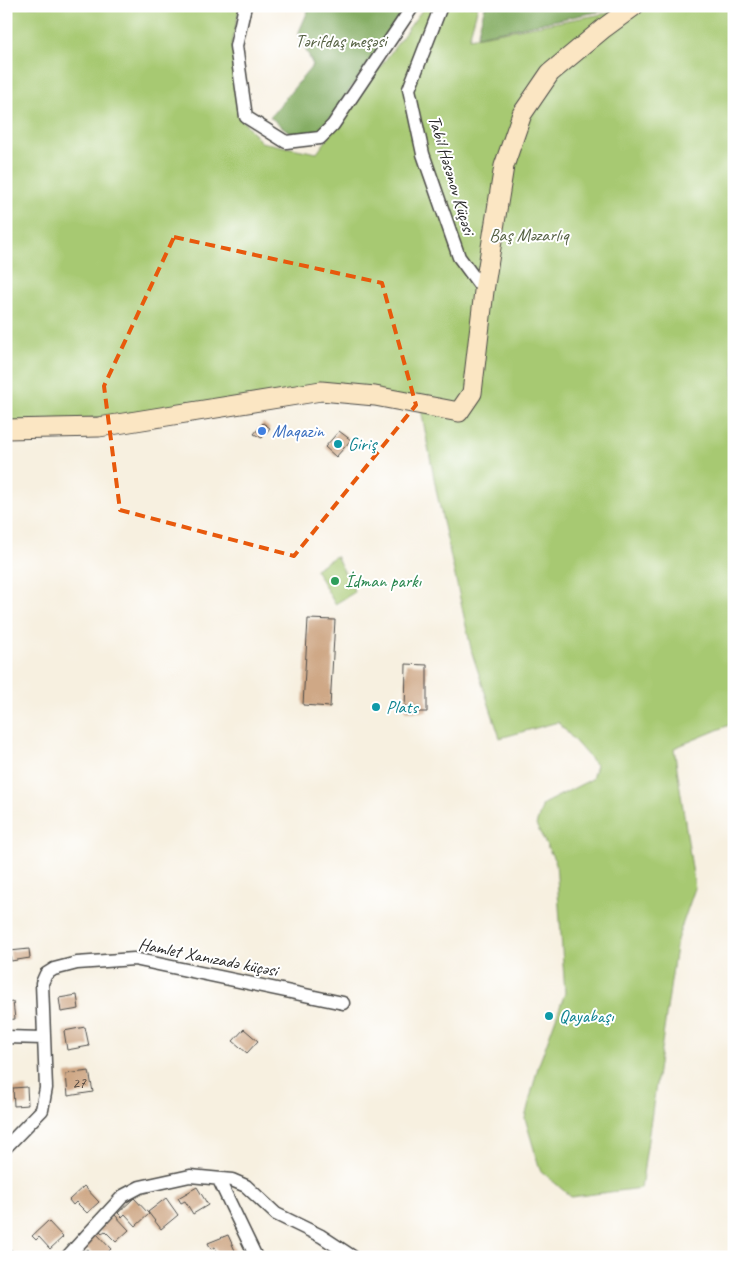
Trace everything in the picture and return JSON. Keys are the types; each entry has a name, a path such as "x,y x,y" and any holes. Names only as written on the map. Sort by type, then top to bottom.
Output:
{"street":[{"path":"245,6 236,46 246,117 286,142 320,138 333,125 413,6"},
{"name":"Tabil Həsənov Küçəsi","path":"441,6 409,89 423,154 460,257 484,291"},
{"path":"6,429 99,427 321,391 375,396 459,412 472,393 484,291 504,166 522,114 550,73 604,28 634,6"},
{"name":"Hamlet Xanızadə küçəsi","path":"6,1147 42,1110 46,1088 42,984 46,974 54,969 77,963 134,959 343,1003"},
{"path":"6,1037 43,1038"},
{"path":"67,1257 124,1196 140,1187 190,1176 232,1180 246,1186 276,1214 321,1236 353,1257"},
{"path":"219,1180 256,1257"}],"highlighted area":[{"path":"174,237 382,283 416,405 294,556 120,510 104,386"}],"green space":[{"name":"Baş Məzarlıq","path":"6,6 240,6 232,44 239,116 261,142 317,153 425,6 478,6 469,38 625,10 629,6 734,6 734,723 674,748 695,888 677,940 641,1188 571,1197 540,1170 525,1118 538,1067 565,993 556,863 536,825 543,804 592,779 596,765 558,722 500,738 472,653 437,494 421,409 357,390 6,428"},
{"name":"Tərifdaş meşəsi","path":"310,6 407,6 323,129 299,140 270,117 313,65 298,34"},
{"path":"485,6 627,6 477,36"},
{"name":"İdman parkı","path":"336,556 355,592 335,604 315,569"}],"building":[{"name":"Maqazin","path":"263,423 270,428 262,438 254,434"},
{"name":"Giriş","path":"339,431 351,440 336,457 325,447"},
{"path":"308,619 335,620 330,707 303,705"},
{"path":"406,664 427,665 427,712 405,712"},
{"path":"29,949 30,958 11,961 10,951"},
{"path":"77,995 79,1009 61,1012 59,998"},
{"path":"13,1002 15,1019 6,1020 6,1003"},
{"path":"85,1027 89,1046 67,1050 64,1031"},
{"path":"244,1029 258,1041 247,1053 233,1041"},
{"path":"89,1071 93,1092 68,1096 66,1074"},
{"path":"27,1087 28,1105 14,1106 13,1088"},
{"path":"84,1186 99,1202 87,1213 76,1202 73,1205 69,1200"},
{"path":"197,1187 208,1205 193,1214 185,1201 181,1203 178,1198"},
{"path":"134,1198 149,1214 136,1226 125,1214 122,1217 118,1213"},
{"path":"166,1198 178,1215 161,1229 148,1212"},
{"path":"114,1214 129,1230 116,1242 105,1231 102,1233 98,1229"},
{"path":"48,1221 63,1237 50,1249 39,1237 36,1240 32,1236"},
{"path":"96,1233 111,1249 103,1257 95,1257 88,1249 84,1252 80,1247"},
{"path":"228,1235 237,1255 219,1257 215,1247 211,1249 208,1243"}],"place":[{"name":"Maqazin","path":"262,431"},
{"name":"Giriş","path":"338,444"},
{"name":"İdman parkı","path":"335,581"},
{"name":"Plats","path":"376,707"},
{"name":"Qayabaşı","path":"549,1016"}]}
